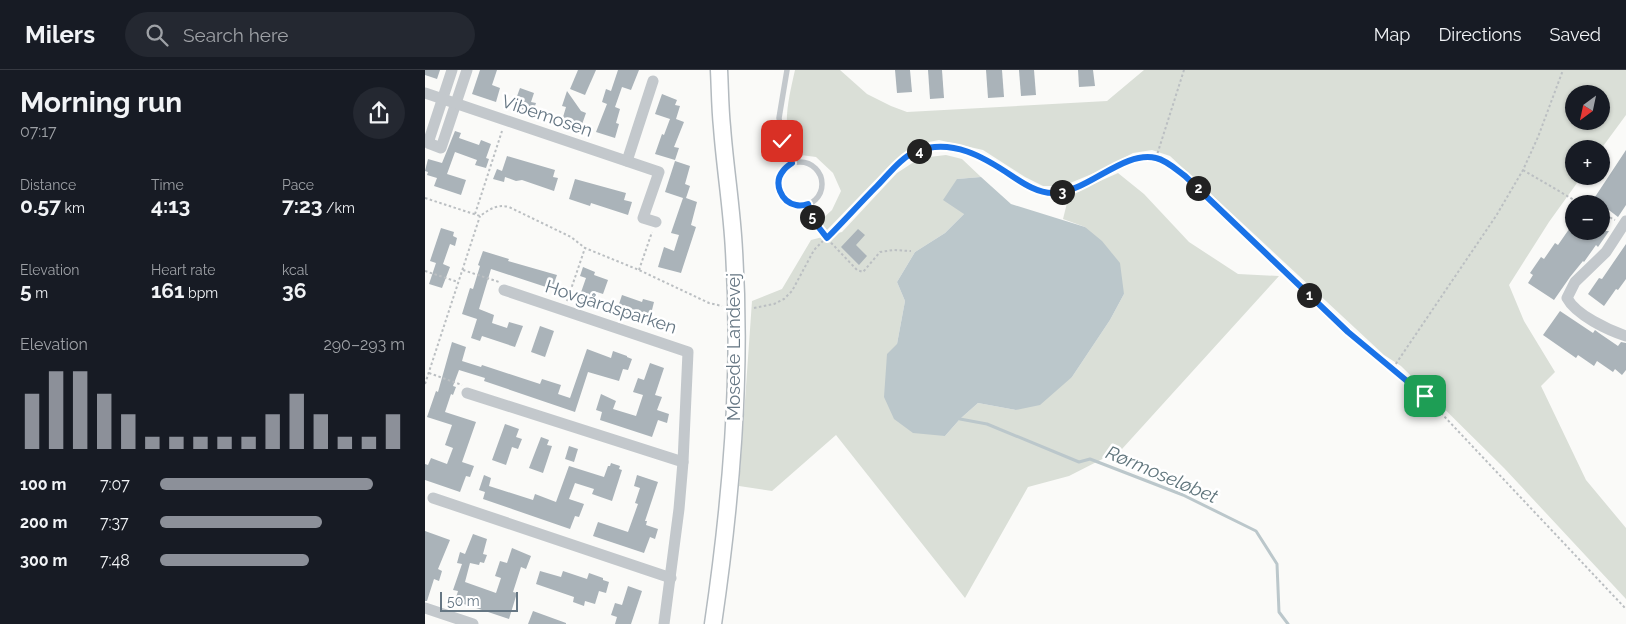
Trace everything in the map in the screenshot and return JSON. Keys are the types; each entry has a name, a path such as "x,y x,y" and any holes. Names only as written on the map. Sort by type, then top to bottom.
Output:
{"main road":[{"name":"Mosede Landevej","path":"713,624 731,479 736,327 734,251 722,126 719,70"}],"street":[{"path":"452,70 428,144 441,148 467,70"},
{"path":"627,161 653,81"},
{"name":"Vibemosen","path":"425,93 659,172 643,218 656,222"},
{"path":"1626,221 1606,252 1575,282 1567,298 1570,304 1588,318 1616,333 1626,336"},
{"name":"Hovgårdsparken","path":"503,290 689,352 683,462 671,578 664,624"},
{"path":"467,393 683,462"},
{"path":"433,498 671,578"},
{"path":"425,608 473,624"}],"lane":[{"path":"787,70 779,118 782,141 792,163"},
{"path":"803,162 814,166 821,176 822,187 817,198 808,204 797,206 786,201 779,192 778,180 783,170 792,163 803,162"}],"path":[{"path":"1156,158 1184,70"},
{"path":"1393,368 1496,216 1523,170 1538,137 1563,70"},
{"path":"475,214 505,120"},
{"path":"754,308 774,304 783,299 791,291 814,250 899,163 915,152 931,147 950,147 970,152 989,160 1025,185 1053,193 1071,191 1126,162 1141,158 1156,158 1185,176 1348,332 1425,396 1626,609"},
{"path":"1523,170 1566,195"},
{"path":"425,198 480,216"},
{"path":"808,204 813,220 857,270 863,272 880,252 893,250 911,252"},
{"path":"425,384 480,216 495,206 509,207 571,238 585,248 639,270 709,303 722,306"},
{"path":"639,270 656,222"},
{"path":"564,310 585,248"},
{"path":"425,270 459,282"},
{"path":"463,270 500,282 503,290"},
{"path":"429,373 464,386 467,393"}],"shaded area":[{"path":"795,70 840,70 867,94 907,112 1107,101 1144,70 1626,70 1626,115 1608,140 1565,140 1565,185 1576,185 1568,195 1565,195 1565,200 1509,285 1524,321 1555,372 1541,386 1586,480 1626,528 1626,599 1504,468 1401,366 1384,355 1170,156 1152,150 1133,153 1099,171 1063,186 1043,186 1025,177 983,150 939,140 914,145 887,168 826,231 820,221 832,210 841,191 833,173 816,157 793,154 787,133 789,101"},
{"path":"946,155 962,159 981,177 957,179 964,214 945,233 915,252 897,282 905,301 897,344 945,436 978,403 1016,410 1072,377 1110,320 1124,294 1085,227 1063,219 1069,195 1118,173 1144,194 1189,242 1238,274 1279,276 1122,449 1069,476 1028,487 965,598 836,435 772,491 739,486 752,301 782,289 811,240 842,232 897,173 920,158"},
{"path":"981,177 1011,204 1085,227 1102,241 1120,263 1124,294 1110,320 1072,377 1040,405 1016,410 978,403 945,436 913,433 894,419 884,397 887,354 897,344 905,301 897,282 915,252 945,233 964,214 943,200 957,179"}],"building":[{"path":"425,70 440,70 437,79 425,75"},
{"path":"480,70 497,70 492,85 500,88 496,102 472,94"},
{"path":"578,70 596,70 585,95 570,89"},
{"path":"618,70 639,70 631,90 622,87 615,107 620,109 616,123 619,124 615,138 596,132 607,104 602,102 606,89 611,91"},
{"path":"895,70 910,70 912,92 897,93"},
{"path":"928,70 942,70 944,98 930,99"},
{"path":"986,70 1002,70 1004,97 988,98"},
{"path":"1019,70 1034,70 1036,95 1021,96"},
{"path":"1078,70 1093,70 1095,86 1079,87"},
{"path":"520,88 534,93 531,102 536,103 533,112 513,107"},
{"path":"567,91 581,111 586,113 580,130 561,124 566,107 562,106"},
{"path":"662,94 677,100 675,105 680,106 676,119 684,122 674,147 679,148 675,160 655,154 670,119 655,114"},
{"path":"455,131 461,133 459,138 479,145 481,140 491,144 486,158 489,159 486,168 475,165 477,160 455,152 447,174 466,180 461,195 434,186 437,178 427,175 428,172 425,171 428,159 442,163"},
{"path":"1626,150 1626,205 1618,217 1610,211 1610,195 1596,195 1603,185 1610,185 1610,174"},
{"path":"507,156 555,170 553,177 558,178 554,191 522,180 516,181 505,177 504,182 493,179 497,169 502,171"},
{"path":"675,161 690,166 685,184 690,186 686,198 697,202 691,225 696,227 681,273 658,267 664,247 674,251 679,235 671,233 683,198 665,192"},
{"path":"575,179 626,193 624,200 632,202 628,215 591,203 590,206 569,199"},
{"path":"441,228 454,232 453,236 457,238 455,246 450,244 443,264 450,267 442,288 429,284 436,263 430,261"},
{"path":"858,229 865,235 856,245 867,256 859,265 841,247"},
{"path":"1565,235 1565,240 1603,240 1598,247 1596,245 1554,300 1528,283 1533,275 1530,273 1541,257 1544,259 1555,243 1558,245"},
{"path":"1626,244 1626,279 1604,306 1588,294 1599,278 1602,279"},
{"path":"483,251 509,259 508,261 557,275 552,289 491,269 479,309 494,315 492,323 507,328 509,322 523,326 515,347 482,336 480,341 471,338 477,319 462,314 470,288 473,289"},
{"path":"583,267 595,272 594,275 608,280 603,294 597,292 593,303 579,298 586,278 580,276"},
{"path":"622,295 642,302 643,299 654,302 649,322 623,313 624,309 618,307"},
{"path":"1560,311 1593,333 1595,330 1618,346 1621,342 1626,343 1626,370 1622,375 1615,369 1613,372 1597,361 1594,366 1578,355 1576,358 1543,335"},
{"path":"540,326 554,331 545,357 531,352"},
{"path":"452,342 466,347 462,361 481,367 482,365 540,384 542,379 561,385 558,394 570,398 587,349 611,358 613,351 632,359 628,370 623,369 619,381 588,372 575,412 484,381 485,378 459,370 453,386 456,387 453,395 451,394 445,412 476,422 462,462 474,466 470,477 466,476 460,492 425,480 425,464 428,465 431,458 447,464 453,448 445,445 452,425 427,417 436,391 438,392"},
{"path":"650,363 664,368 655,395 662,397 657,410 669,414 667,423 658,420 652,437 600,420 602,412 596,410 601,394 616,401 613,409 636,416 643,395 633,392 638,378 644,380"},
{"path":"505,424 519,429 516,437 522,439 518,449 512,447 506,465 492,460"},
{"path":"541,437 549,440 547,445 552,446 543,473 529,468"},
{"path":"569,446 578,449 574,462 565,459"},
{"path":"611,463 620,466 619,469 622,470 612,501 592,494 594,489 575,483 569,499 584,504 579,517 575,516 570,529 483,499 485,492 479,490 484,475 491,478 489,486 533,500 535,494 556,502 569,466 604,477"},
{"path":"637,475 658,482 645,521 647,521 646,525 658,529 655,539 650,537 644,553 593,536 598,522 628,532 638,504 635,503 640,488 634,486"},
{"path":"425,531 450,540 438,569 442,571 439,581 434,579 427,601 425,601"},
{"path":"473,534 487,539 483,554 487,555 484,563 480,562 479,565 470,563 465,582 496,593 501,578 495,576 500,561 507,563 512,548 531,556 526,569 521,567 513,592 517,593 509,619 455,601 458,591 453,590 462,564 457,563 460,552 465,554"},
{"path":"540,571 561,577 563,571 587,579 589,573 609,582 606,593 599,591 595,604 585,601 584,606 573,602 574,597 536,584"},
{"path":"628,586 642,591 631,624 615,624 617,617 611,615 615,603 622,605"},
{"path":"533,611 566,623 566,624 528,624"}],"waterway":[{"name":"Rørmoseløbet","path":"960,419 987,424 1079,462 1090,459 1183,495 1256,531 1277,564 1279,612 1288,624"}],"route":[{"path":"782,141 792,163 783,170 778,180 779,192 786,201 797,206 808,204 818,229 827,238 899,163 915,152 931,147 950,147 970,152 989,160 1025,185 1053,193 1071,191 1126,162 1141,158 1156,158 1185,176 1348,332 1425,396"}]}
